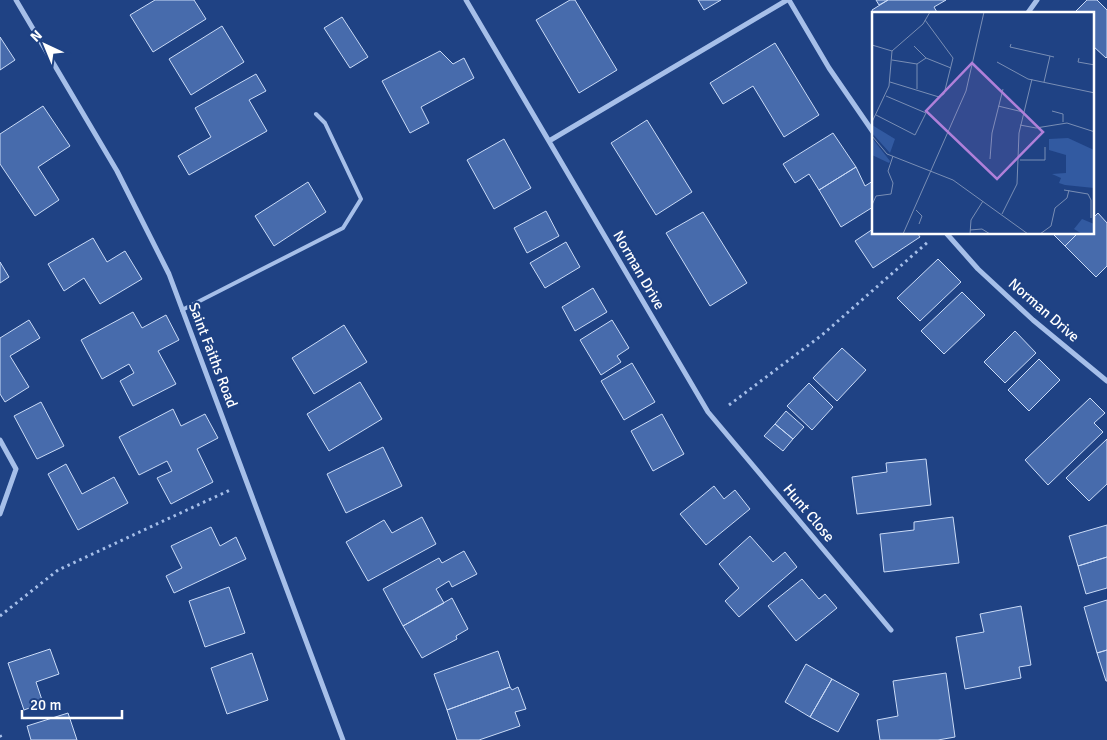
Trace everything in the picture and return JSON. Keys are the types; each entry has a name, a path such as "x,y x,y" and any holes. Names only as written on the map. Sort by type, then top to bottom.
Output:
{"street":[{"name":"Saint Faiths Road","path":"16,0 117,171 169,274 343,740"},
{"name":"Norman Drive","path":"466,0 708,412"},
{"path":"549,140 788,0 829,68 871,125"},
{"path":"1028,12 1037,0"},
{"name":"Norman Drive","path":"948,235 970,260 1033,320 1107,380"},
{"name":"Hunt Close","path":"708,412 891,630"},
{"path":"0,440 16,469 0,514"}],"lane":[{"path":"182,310 343,228 361,199 325,123 316,114"}],"path":[{"path":"725,408 822,336 930,239"},
{"path":"0,616 58,570 248,482"},
{"path":"0,735 2,740"}],"building":[{"path":"155,0 194,0 206,19 153,52 130,15"},
{"path":"570,0 575,0 617,70 579,93 536,20"},
{"path":"698,0 721,0 704,10"},
{"path":"876,0 888,0 879,5"},
{"path":"888,0 946,0 934,7 937,12 873,12 872,10"},
{"path":"1087,0 1097,0 1107,10 1106,58 1094,47 1094,12 1075,12"},
{"path":"342,17 368,57 350,68 324,28"},
{"path":"222,26 244,62 191,95 169,59"},
{"path":"0,37 15,60 0,70"},
{"path":"775,43 819,115 784,137 753,86 723,104 710,83"},
{"path":"440,51 453,64 464,58 474,78 421,107 429,123 410,133 382,81"},
{"path":"256,74 266,91 249,100 267,131 189,175 178,156 211,137 195,108"},
{"path":"43,106 70,146 38,167 59,200 35,216 0,164 0,134"},
{"path":"647,120 692,192 656,215 611,143"},
{"path":"833,133 856,167 819,190 809,174 795,183 783,164"},
{"path":"504,139 531,188 494,209 467,160"},
{"path":"856,167 865,186 872,182 872,208 841,227 819,190"},
{"path":"308,182 326,212 274,246 255,216"},
{"path":"546,211 559,236 527,253 514,228"},
{"path":"703,212 747,283 710,306 666,233"},
{"path":"1098,213 1107,223 1107,266 1096,277 1065,246 1076,235 1094,235 1094,217"},
{"path":"872,230 872,235 919,235 920,237 873,268 855,241"},
{"path":"1054,235 1076,235 1065,246"},
{"path":"93,238 107,262 125,251 142,279 100,304 84,278 64,291 48,264"},
{"path":"566,242 580,267 545,288 530,263"},
{"path":"938,259 961,282 920,321 897,298"},
{"path":"0,262 9,277 0,283"},
{"path":"593,288 607,312 575,331 562,307"},
{"path":"962,292 985,315 944,354 921,331"},
{"path":"133,312 142,328 166,315 179,340 158,351 176,384 133,406 120,381 134,373 129,364 102,379 81,340"},
{"path":"29,320 40,338 10,356 29,387 5,402 0,394 0,338"},
{"path":"612,320 629,348 617,356 621,362 601,375 580,340"},
{"path":"344,325 367,362 314,394 292,358"},
{"path":"1015,331 1036,353 1005,383 984,362"},
{"path":"842,348 866,370 837,401 813,378"},
{"path":"1039,359 1060,380 1029,411 1008,390"},
{"path":"632,363 655,402 624,420 601,381"},
{"path":"360,382 382,419 329,451 307,414"},
{"path":"809,383 833,407 812,430 787,406"},
{"path":"1090,398 1105,413 1094,423 1103,432 1048,485 1025,460"},
{"path":"41,402 64,446 37,459 14,416"},
{"path":"173,409 181,426 205,414 218,438 197,449 213,482 171,504 157,478 172,471 167,461 139,475 119,437"},
{"path":"786,411 804,427 793,439 775,424"},
{"path":"662,414 684,454 653,471 631,431"},
{"path":"775,424 793,439 783,451 764,436"},
{"path":"1107,439 1107,484 1089,501 1066,478"},
{"path":"383,447 402,486 346,513 327,474"},
{"path":"926,459 931,505 857,514 852,477 887,472 886,463"},
{"path":"66,464 82,494 114,477 128,503 78,530 48,474"},
{"path":"714,486 724,499 735,490 750,509 706,545 680,514"},
{"path":"422,517 436,544 368,581 346,542 384,520 392,533"},
{"path":"953,517 959,563 884,572 880,534 914,530 914,522"},
{"path":"1107,525 1107,557 1078,566 1069,536"},
{"path":"211,527 220,546 236,537 246,559 174,593 166,576 182,568 171,546"},
{"path":"750,536 773,562 785,552 797,567 739,617 725,601 739,588 719,564"},
{"path":"464,551 477,574 452,587 449,581 436,589 444,603 403,626 383,589 439,558 442,563"},
{"path":"1107,557 1107,588 1086,594 1078,566"},
{"path":"802,579 819,599 825,594 837,608 796,641 768,606"},
{"path":"229,587 245,633 205,647 189,601"},
{"path":"452,598 468,629 456,636 457,639 422,658 403,626"},
{"path":"1107,600 1107,650 1097,653 1084,607"},
{"path":"1021,606 1031,665 1019,667 1021,678 965,689 956,637 984,632 980,614"},
{"path":"50,649 59,674 36,682 43,703 24,710 8,663"},
{"path":"1107,650 1107,681 1106,681 1097,653"},
{"path":"498,651 510,687 447,710 434,674"},
{"path":"252,653 268,700 227,714 211,668"},
{"path":"806,664 832,679 810,717 785,702"},
{"path":"946,673 955,737 938,740 880,740 877,720 898,716 893,681"},
{"path":"832,679 859,694 838,732 810,717"},
{"path":"510,687 512,690 518,687 526,709 515,712 520,726 479,740 457,740 447,710"},
{"path":"68,713 77,740 31,740 27,726"}]}
